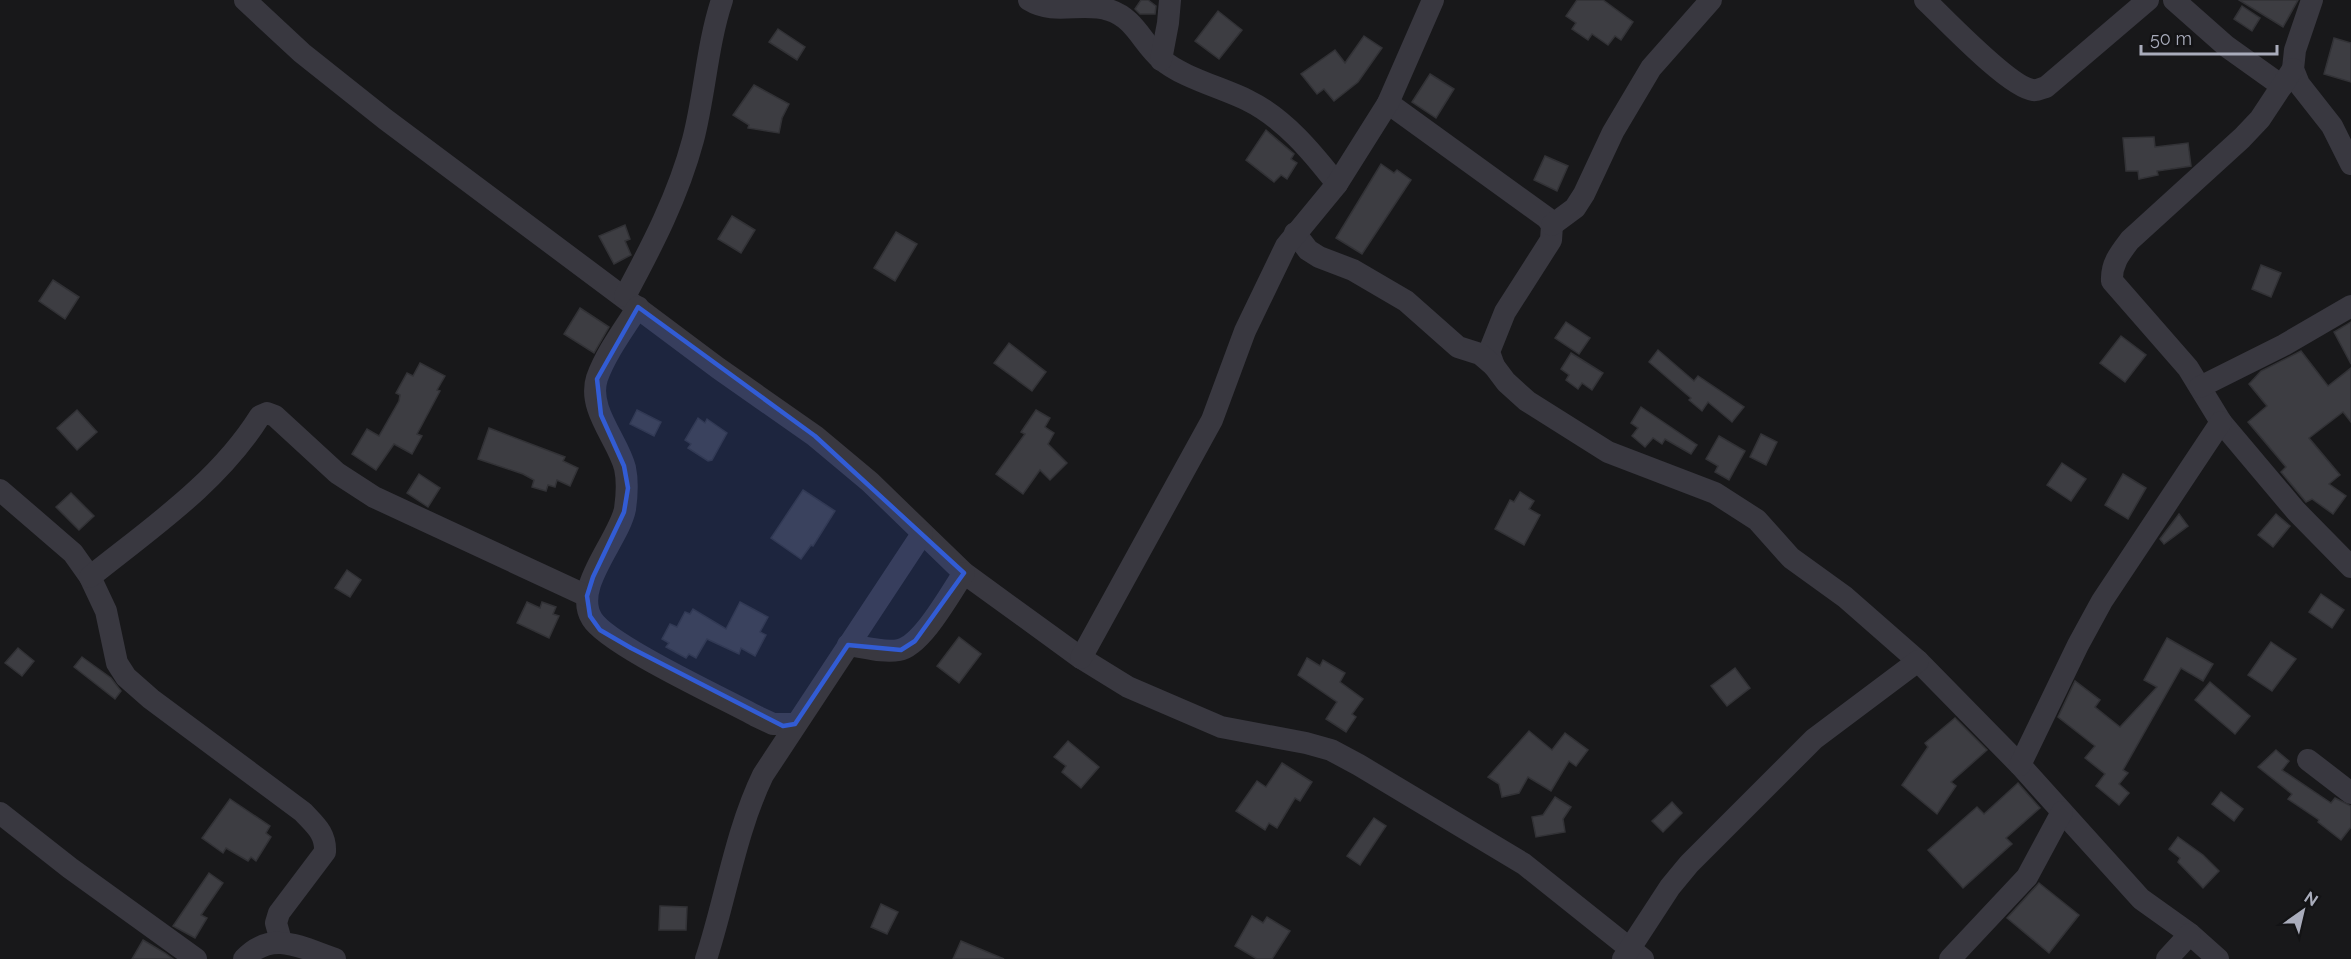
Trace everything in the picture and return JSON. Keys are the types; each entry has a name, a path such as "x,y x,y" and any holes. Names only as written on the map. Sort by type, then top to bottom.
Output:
{"street":[{"path":"245,0 302,53 385,119 718,368 815,436 870,482 964,573 1081,658 1128,687 1221,727 1306,743 1330,750 1359,765 1524,864 1632,955 1670,887 1689,864 1814,739 1918,661"},
{"path":"722,0 693,139 680,183 597,379 595,394 601,414 624,466 628,488 624,512 593,577 587,596 590,616 600,630 773,724 795,724"},
{"path":"1029,0 1053,9 1109,10 1137,28 1161,60 1250,101 1284,125 1315,156 1336,184"},
{"path":"1161,60 1170,0"},
{"path":"1081,658 1212,420 1262,291 1295,233 1336,184 1388,103 1433,0"},
{"path":"1552,225 1575,208 1584,194 1613,132 1651,68 1711,0"},
{"path":"1925,0 1963,38 2021,86 2034,91 2046,87 2148,0"},
{"path":"2174,0 2226,46 2300,84 2332,126 2351,164"},
{"path":"2312,0 2287,78 2260,119 2130,240 2117,257 2112,271 2112,281 2167,342 2200,387 2221,422 2296,511 2351,567"},
{"path":"1388,103 1546,218 1552,225 1551,240 1505,312 1495,334 1489,352 1494,366"},
{"path":"1295,233 1308,250 1319,258 1353,270 1406,301 1458,346 1480,354 1527,401 1608,452 1715,493 1757,520 1791,558 1845,597 1918,661 2020,765 2141,899 2190,934 2218,959"},
{"path":"2200,387 2284,345 2351,306"},
{"path":"90,577 188,499 221,467 260,416 267,412 275,416 337,473 374,497 587,596"},
{"path":"2020,765 2102,601 2221,422"},
{"path":"0,490 73,553 90,577 106,611 117,663 126,677 159,706 303,812 321,830 326,842 325,852 279,913 276,923 281,941"},
{"path":"706,959 752,798 795,724 922,534"},
{"path":"848,645 886,651 902,650 915,640 937,615 964,573"},
{"path":"2308,760 2351,793"},
{"path":"1950,959 2027,877 2062,812"},
{"path":"0,813 70,868 196,959"},
{"path":"2167,959 2190,934"},
{"path":"244,959 264,944 281,941 334,959"}],"highlighted area":[{"path":"638,307 815,436 964,573 915,641 901,650 848,645 795,724 783,726 631,648 600,630 590,616 587,596 593,577 624,512 628,488 624,466 601,415 597,379"}],"building":[{"path":"1141,0 1148,0 1156,6 1155,14 1140,14 1135,9"},
{"path":"1577,0 1603,0 1633,22 1621,40 1615,36 1608,45 1592,34 1588,40 1572,29 1576,23 1566,16"},
{"path":"2239,0 2298,0 2283,27"},
{"path":"2242,6 2260,18 2252,31 2234,19"},
{"path":"1218,11 1242,30 1219,59 1195,41"},
{"path":"778,29 805,47 797,60 769,42"},
{"path":"1364,36 1382,48 1358,82 1334,101 1324,89 1317,94 1301,74 1335,50 1345,63"},
{"path":"2334,38 2351,43 2351,82 2324,74"},
{"path":"1430,74 1454,89 1436,118 1412,102"},
{"path":"754,85 789,104 782,118 779,133 748,128 749,125 733,115"},
{"path":"1266,130 1294,154 1291,159 1297,163 1287,179 1281,175 1274,182 1246,160"},
{"path":"2154,137 2155,147 2188,143 2191,166 2157,171 2158,175 2139,179 2138,171 2126,171 2123,138"},
{"path":"1545,156 1568,166 1557,191 1534,180"},
{"path":"1381,164 1394,173 1397,170 1411,180 1362,254 1336,238"},
{"path":"732,216 755,230 741,253 718,239"},
{"path":"625,225 630,239 625,241 631,255 614,264 599,236"},
{"path":"896,232 917,244 895,281 874,268"},
{"path":"2261,265 2281,273 2271,297 2252,289"},
{"path":"53,280 79,297 65,319 39,301"},
{"path":"580,308 609,327 594,353 564,334"},
{"path":"1566,322 1590,338 1579,354 1555,338"},
{"path":"2351,322 2351,364 2334,332"},
{"path":"2121,336 2146,355 2125,382 2100,363"},
{"path":"1009,343 1046,372 1032,391 994,363"},
{"path":"1658,350 1694,381 1698,376 1744,407 1732,422 1708,402 1702,411 1689,400 1691,398 1649,362"},
{"path":"2301,351 2328,386 2351,368 2351,422 2343,412 2309,438 2340,475 2329,484 2346,496 2333,514 2312,499 2306,502 2281,472 2286,467 2248,422 2267,406 2249,384 2261,371"},
{"path":"1571,353 1603,373 1592,390 1582,383 1578,389 1566,380 1569,375 1561,369"},
{"path":"420,363 445,376 437,390 440,391 417,434 422,436 412,454 394,444 376,470 352,454 367,429 379,436 399,401 400,395 396,393 407,373 413,376"},
{"path":"1641,407 1697,445 1691,454 1665,439 1662,444 1653,438 1645,447 1632,436 1638,428 1631,423"},
{"path":"77,410 97,432 77,450 57,428"},
{"path":"637,410 661,422 654,436 630,424"},
{"path":"1036,410 1050,418 1045,427 1054,433 1048,444 1067,463 1050,480 1040,470 1023,494 996,474 1025,434 1021,432"},
{"path":"698,418 705,423 707,419 727,433 712,460 708,461 688,448 691,444 685,440"},
{"path":"489,428 565,457 563,461 578,468 570,486 557,480 555,487 548,485 546,491 532,487 534,480 523,474 478,459"},
{"path":"1761,434 1777,442 1766,465 1750,457"},
{"path":"1719,436 1745,451 1729,480 1715,472 1718,466 1706,459"},
{"path":"2062,463 2086,479 2071,501 2047,485"},
{"path":"419,474 440,488 428,507 407,493"},
{"path":"2123,474 2146,488 2128,519 2105,505"},
{"path":"803,490 835,511 813,546 811,545 801,559 771,538"},
{"path":"1520,492 1534,501 1529,509 1540,515 1524,545 1495,529 1510,500 1514,502"},
{"path":"71,493 94,516 79,530 56,507"},
{"path":"2179,514 2188,526 2164,544 2160,539"},
{"path":"2276,514 2290,526 2273,547 2258,535"},
{"path":"347,570 361,580 350,597 335,588"},
{"path":"2321,594 2344,610 2332,628 2309,612"},
{"path":"527,602 540,608 542,602 556,607 553,614 559,616 549,638 517,623"},
{"path":"740,602 768,617 760,632 766,635 755,656 741,648 739,654 707,639 696,658 689,654 686,658 666,647 669,643 662,639 670,624 677,627 685,612 690,614 693,609 726,629"},
{"path":"959,637 981,654 959,683 937,666"},
{"path":"2167,638 2213,664 2203,681 2181,668 2123,770 2128,773 2119,784 2129,793 2119,805 2096,786 2105,774 2085,758 2095,746 2058,717 2075,681 2100,700 2095,707 2120,727 2157,687 2144,680"},
{"path":"2271,642 2296,659 2272,691 2248,675"},
{"path":"18,648 34,661 22,676 5,663"},
{"path":"82,657 111,678 121,691 115,699 74,667"},
{"path":"1307,658 1320,666 1323,660 1345,673 1340,682 1363,699 1352,714 1356,717 1346,732 1326,719 1337,702 1298,675"},
{"path":"1735,668 1750,688 1727,706 1711,686"},
{"path":"2210,682 2250,716 2235,734 2195,700"},
{"path":"1955,718 1987,750 1951,782 1956,786 1937,814 1902,785 1928,747 1925,743"},
{"path":"1529,731 1552,750 1565,733 1588,750 1576,766 1569,761 1551,791 1528,777 1519,793 1502,797 1499,784 1488,777"},
{"path":"1068,741 1099,767 1081,788 1062,772 1066,766 1054,757"},
{"path":"2276,750 2289,761 2282,770 2331,803 2335,798 2351,806 2351,827 2341,840 2318,822 2319,820 2288,799 2292,794 2258,767"},
{"path":"1282,763 1312,782 1300,801 1295,798 1277,828 1269,823 1265,830 1236,811 1257,781 1266,787"},
{"path":"2018,783 2040,808 2006,838 2012,844 1963,888 1928,850 1977,807 1984,814"},
{"path":"2221,792 2243,809 2234,821 2212,804"},
{"path":"1555,797 1571,807 1563,819 1565,832 1536,837 1532,817 1543,815"},
{"path":"230,799 270,826 266,833 271,837 256,861 251,857 248,861 226,848 223,853 202,838"},
{"path":"1672,802 1682,813 1663,832 1652,821"},
{"path":"1374,818 1386,826 1360,865 1347,856"},
{"path":"2178,837 2203,855 2219,871 2203,888 2178,862 2180,858 2169,849"},
{"path":"209,873 223,883 201,915 207,918 195,938 173,926"},
{"path":"2039,883 2079,915 2049,953 2007,918"},
{"path":"881,904 898,912 887,934 871,927"},
{"path":"660,906 687,907 686,930 659,930"},
{"path":"1252,916 1263,923 1267,917 1290,931 1272,959 1257,959 1235,946"},
{"path":"143,940 165,953 173,959 132,959"},
{"path":"961,941 1004,959 953,959"}]}
